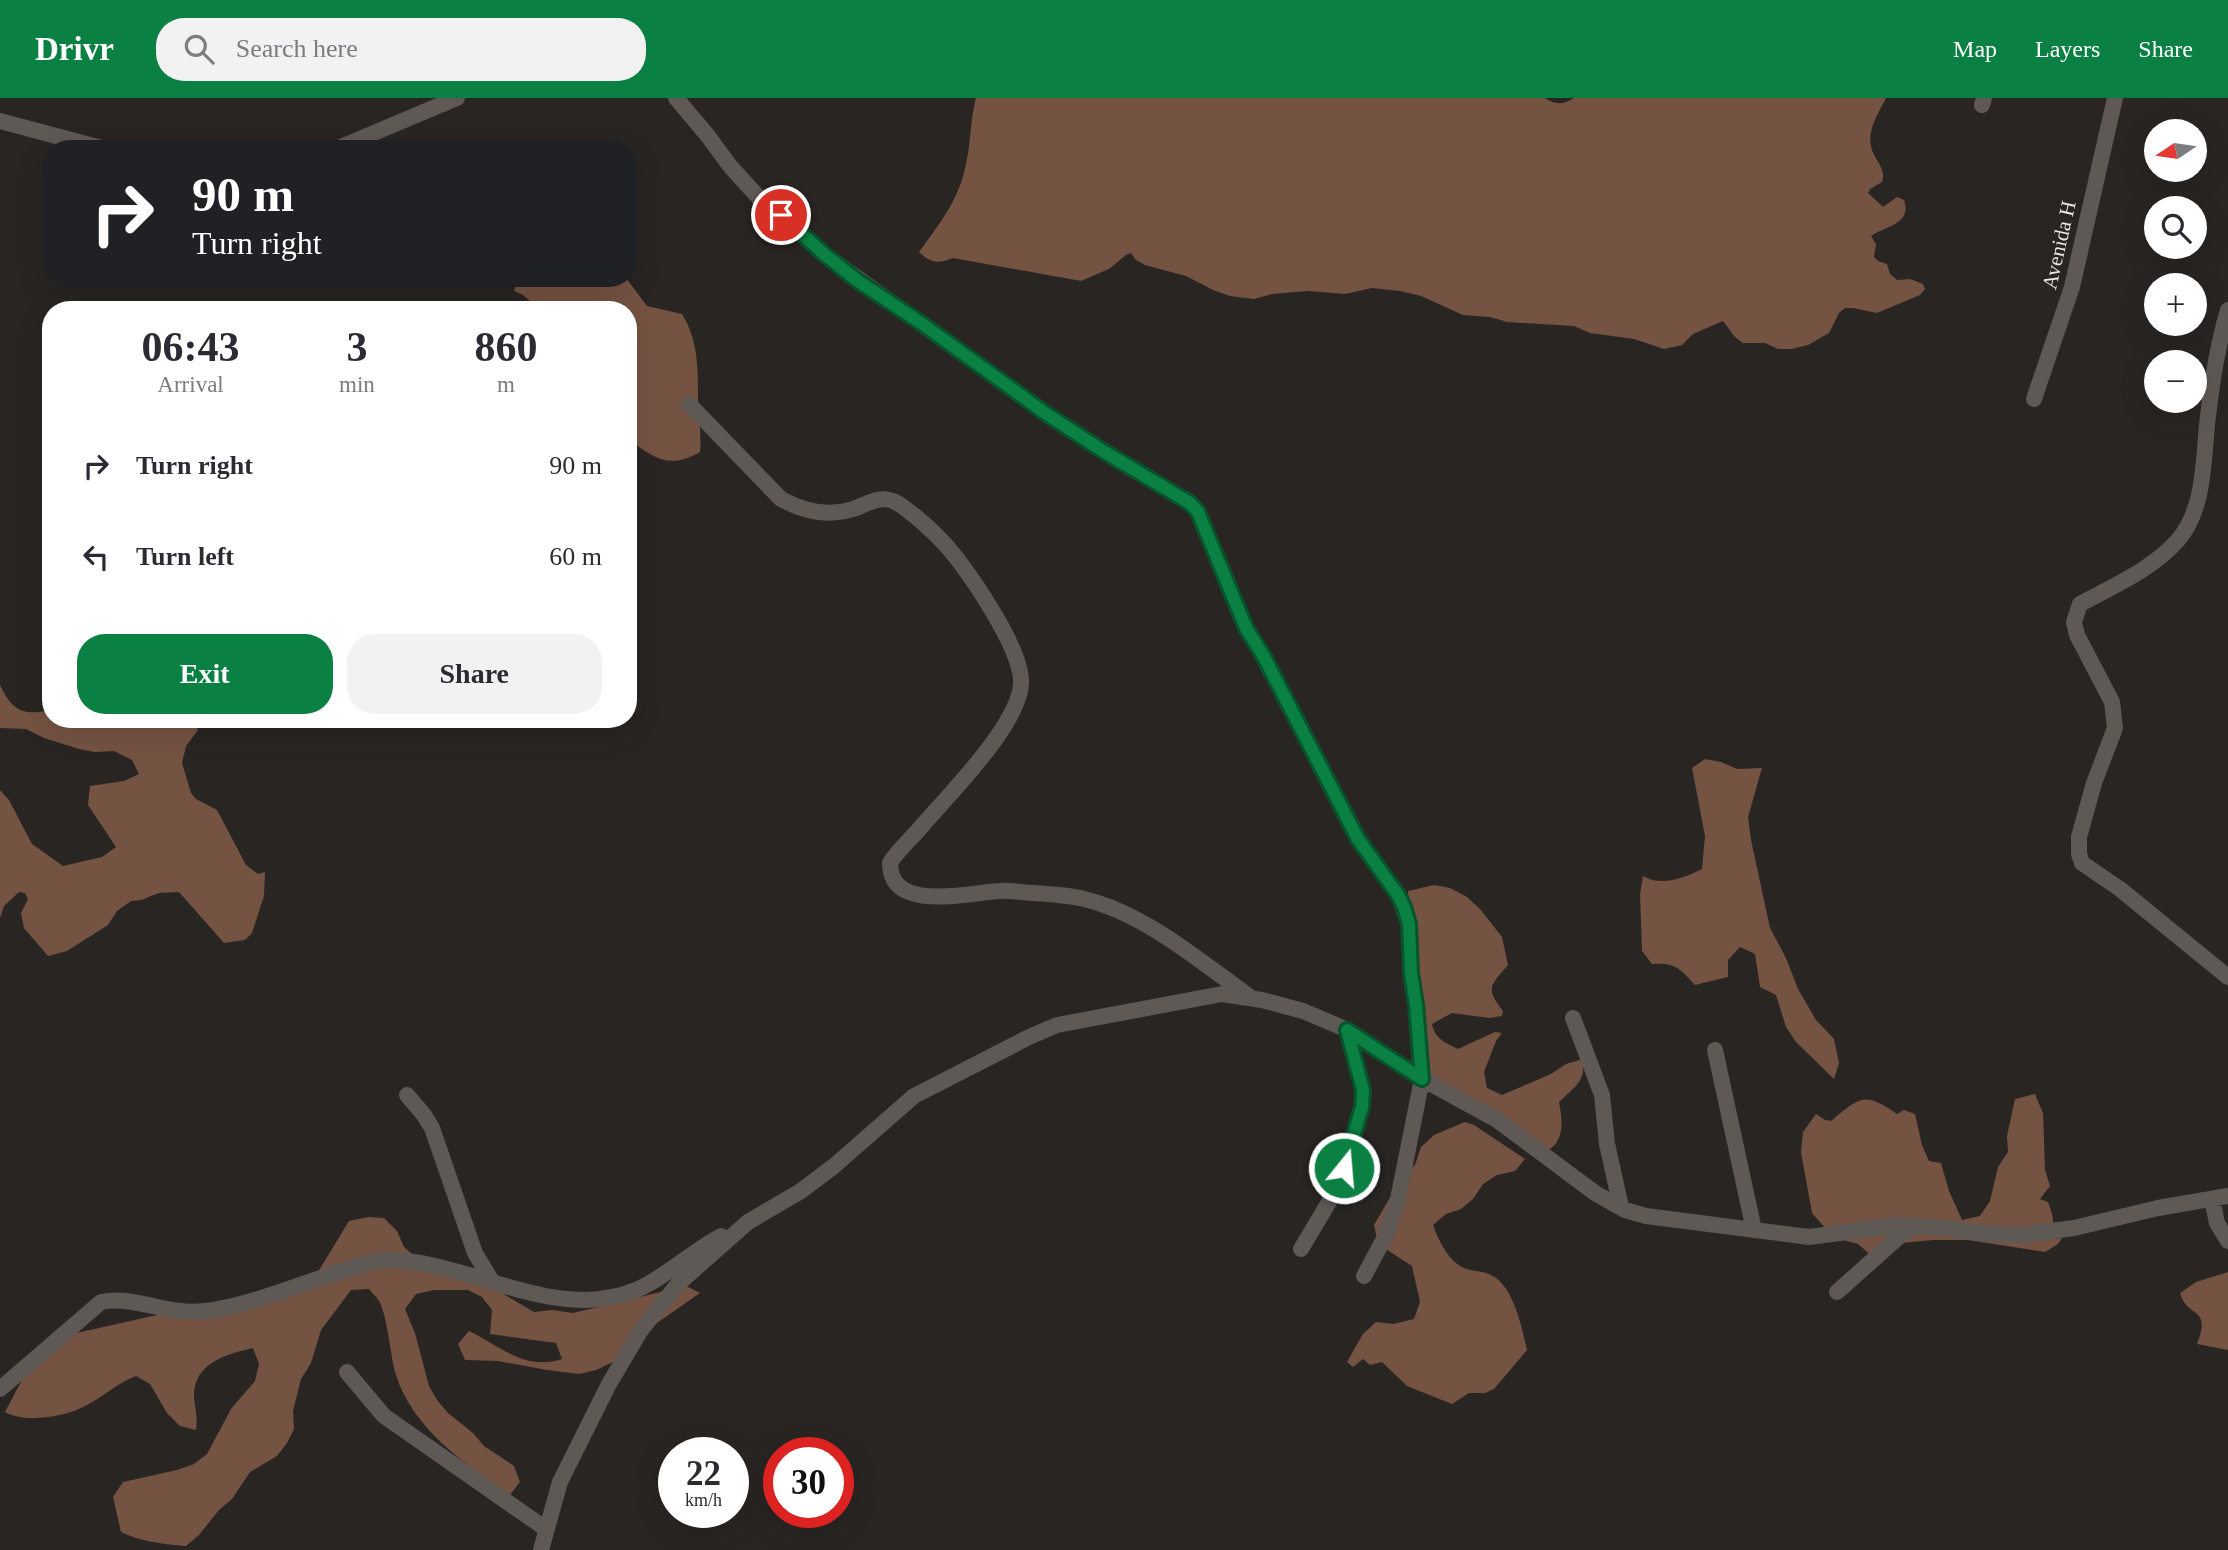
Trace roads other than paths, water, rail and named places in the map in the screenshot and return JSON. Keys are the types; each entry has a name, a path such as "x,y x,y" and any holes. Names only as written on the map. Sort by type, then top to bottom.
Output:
{"street":[{"path":"357,140 457,98"},
{"path":"676,98 761,200 824,254 1045,413 1190,503 1198,512 1246,628 1264,657 1358,839 1398,895 1409,924 1411,973 1422,1079 1398,1199 1385,1237 1364,1276"},
{"name":"Avenida H","path":"2034,399 2072,287 2115,98"},
{"path":"0,121 71,140"},
{"path":"2228,310 2208,412 2200,486 2191,519 2179,539 2152,564 2080,604 2074,622 2077,635 2112,702 2115,728 2094,783 2079,837 2082,863 2120,889 2228,977"},
{"path":"690,404 781,499 794,506 832,513 891,499 907,510 945,541 961,563 989,605 1019,667 1021,682 1018,699 1001,733 890,863 892,879 899,889 923,896 1003,890 1085,899 1120,911 1154,930 1252,999"},
{"path":"0,1389 93,1307 108,1301 131,1301 160,1309 202,1311 233,1307 330,1274 386,1259 421,1263 546,1295 588,1300 619,1296 639,1289 717,1238 812,1183 914,1096 1029,1037 1057,1025 1222,995 1252,999 1303,1012 1347,1030 1422,1079 1497,1120 1595,1193 1621,1208 1646,1216 1809,1237 1911,1226 2022,1235 2074,1228 2220,1197 2217,1223 2228,1241"},
{"path":"1573,1017 1602,1095 1607,1144 1621,1208"},
{"path":"1301,1249 1332,1197 1344,1168 1362,1107 1363,1090 1347,1030"},
{"path":"1715,1049 1754,1230"},
{"path":"407,1095 432,1128 475,1253 492,1283"},
{"path":"541,1550 560,1482 609,1384 641,1330 678,1284 748,1222"},
{"path":"1837,1292 1911,1226"},
{"path":"347,1372 384,1416 546,1529"}]}
